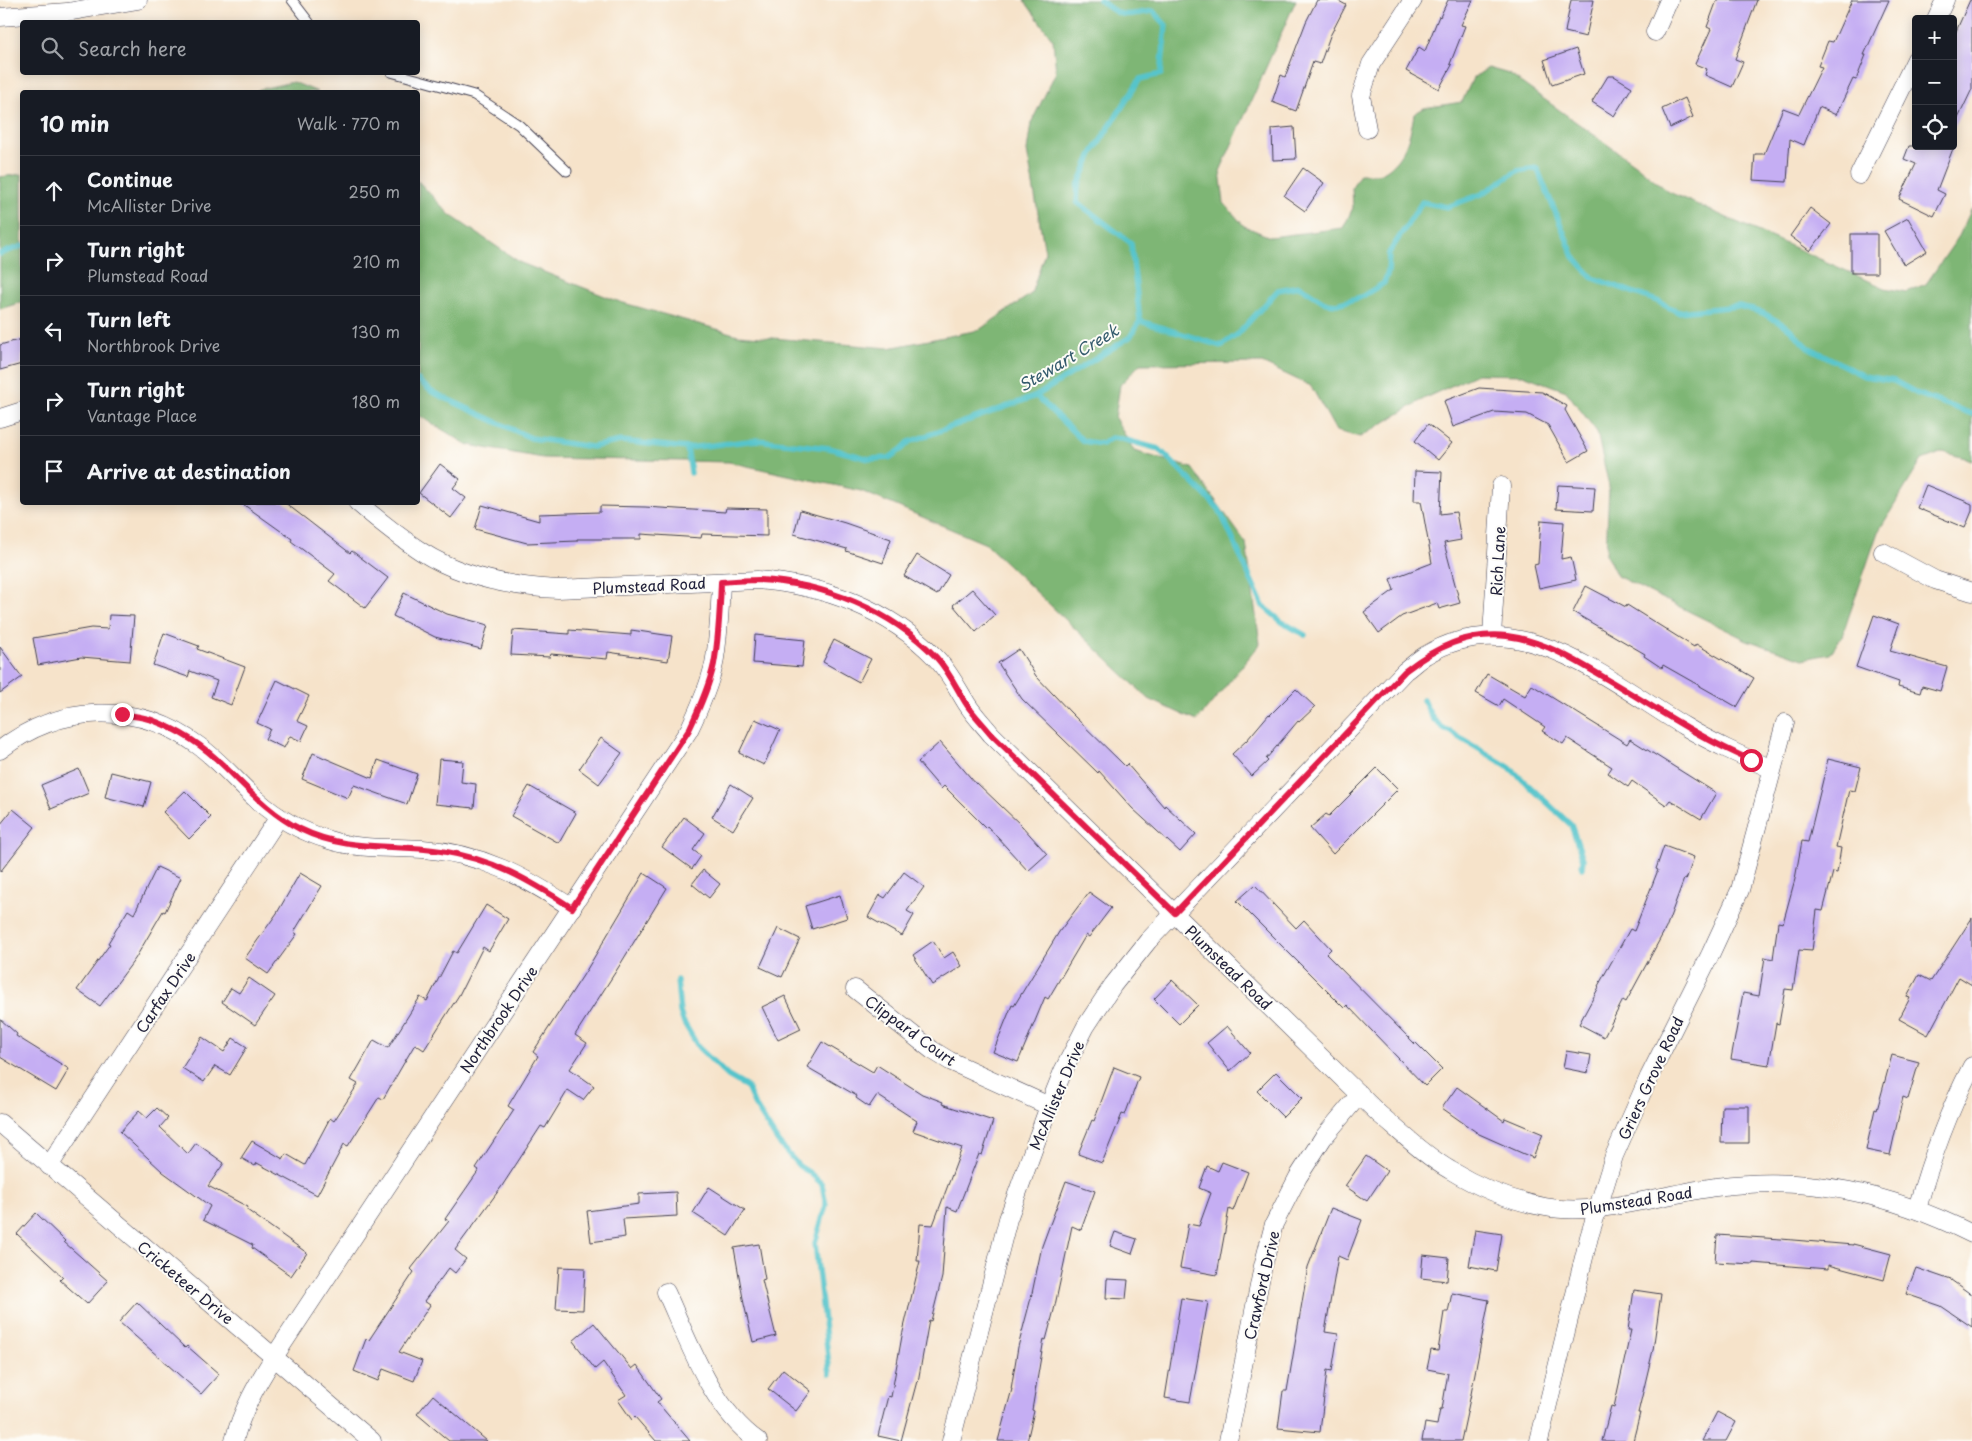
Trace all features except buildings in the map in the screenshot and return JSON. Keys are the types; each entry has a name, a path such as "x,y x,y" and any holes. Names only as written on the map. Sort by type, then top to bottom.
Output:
{"street":[{"path":"0,17 36,15 92,4 138,0"},
{"path":"1367,129 1361,96 1371,64 1414,0"},
{"path":"1655,32 1670,0"},
{"path":"1938,15 1945,0"},
{"path":"1859,175 1916,60"},
{"path":"0,418 20,412"},
{"name":"Rich Lane","path":"1492,636 1501,486"},
{"name":"Plumstead Road","path":"361,505 392,531 423,552 456,569 498,582 558,589 757,580 812,588 857,604 884,617 912,635 936,658 951,676 968,706 991,734 1379,1114 1417,1147 1449,1170 1490,1190 1547,1207 1576,1210 1598,1208 1717,1187 1765,1184 1805,1185 1852,1191 1917,1209 1972,1234"},
{"path":"1883,552 1935,580 1972,592"},
{"name":"Northbrook Drive","path":"234,1441 239,1422 253,1390 274,1357 689,730 702,702 714,665 719,630 721,582"},
{"name":"McAllister Drive","path":"951,1441 1008,1219 1049,1106 1081,1035 1113,985 1142,948 1405,671 1426,655 1446,645 1462,640 1508,636 1524,640 1554,650 1626,690 1685,727 1733,753 1772,769"},
{"path":"0,750 14,739 39,726 65,717 94,713 122,714 151,720 198,745 224,766 258,801 300,829 348,845 424,849 479,860 532,882 572,908"},
{"name":"Griers Grove Road","path":"1539,1441 1589,1237 1614,1156 1740,890 1785,723"},
{"name":"Carfax Drive","path":"49,1166 279,816"},
{"name":"Clippard Court","path":"855,989 932,1050 950,1061 1049,1106"},
{"path":"1917,1209 1927,1171 1946,1118 1972,1066"},
{"name":"Crawford Drive","path":"1228,1441 1263,1266 1274,1224 1298,1177 1323,1138 1360,1094"},
{"name":"Cricketeer Drive","path":"0,1123 372,1441"},
{"path":"666,1292 708,1381 733,1418 758,1441"}],"lane":[{"path":"292,0 308,20"},
{"path":"402,75 474,95 519,125 567,171"}],"green space":[{"path":"1024,0 1296,0 1220,171 1224,203 1244,226 1270,237 1343,228 1353,208 1352,188 1360,174 1381,173 1396,161 1405,146 1414,114 1424,108 1462,102 1473,78 1488,68 1509,74 1636,165 1669,192 1885,288 1906,292 1926,284 1959,236 1972,208 1972,460 1943,452 1922,460 1878,532 1842,636 1830,654 1803,659 1747,640 1617,576 1606,554 1609,486 1597,432 1566,391 1523,375 1477,374 1427,397 1360,437 1336,431 1311,386 1262,363 1140,364 1120,385 1115,418 1134,451 1192,468 1246,543 1260,644 1197,721 1149,699 986,544 861,491 729,462 543,458 468,445 420,416 420,183 450,215 521,263 620,302 738,335 889,348 979,330 1031,294 1045,252 1027,151 1031,123 1056,72 1053,40"},
{"path":"293,82 313,90 258,90"},
{"path":"20,174 20,303 0,309 0,177"}],"waterway":[{"path":"1100,0 1119,13 1130,15 1153,11 1166,25 1161,74 1140,79 1092,154 1078,186 1077,202 1131,243 1140,321"},
{"name":"Stewart Creek","path":"1140,321 1221,346 1238,334 1278,290 1299,286 1326,303 1337,304 1361,297 1384,283 1388,272 1389,253 1422,202 1447,207 1482,194 1517,171 1537,168 1574,257 1593,278 1657,301 1678,312 1739,306 1763,313 1789,328 1808,347 1864,376 1894,381 1918,394 1972,414"},
{"name":"Stewart Creek","path":"0,254 20,247"},
{"name":"Stewart Creek","path":"420,382 432,392 531,438 592,447 621,441 687,448 757,440 829,448 869,459 889,458 909,442 1036,396 1130,337 1140,321"},
{"path":"1036,396 1083,441 1102,444 1111,438 1122,439 1159,449 1219,509 1263,606 1282,622 1305,635"},
{"path":"687,448 691,473"},
{"path":"1423,700 1433,719 1442,727 1509,767 1571,825 1583,859 1582,868"},
{"path":"677,980 680,1012 683,1021 699,1048 728,1076 747,1087 754,1104 778,1142 799,1166 822,1184 826,1205 815,1243 830,1374"}],"route":[{"path":"122,714 151,720 198,745 224,766 258,801 300,829 348,845 424,849 479,860 532,882 572,908 689,730 702,702 714,665 719,630 721,582 757,580 812,588 848,600 884,617 912,635 936,658 951,676 968,706 991,734 1175,913 1405,671 1426,655 1446,645 1462,640 1485,636 1508,636 1554,650 1685,727 1733,753 1751,760"}]}
